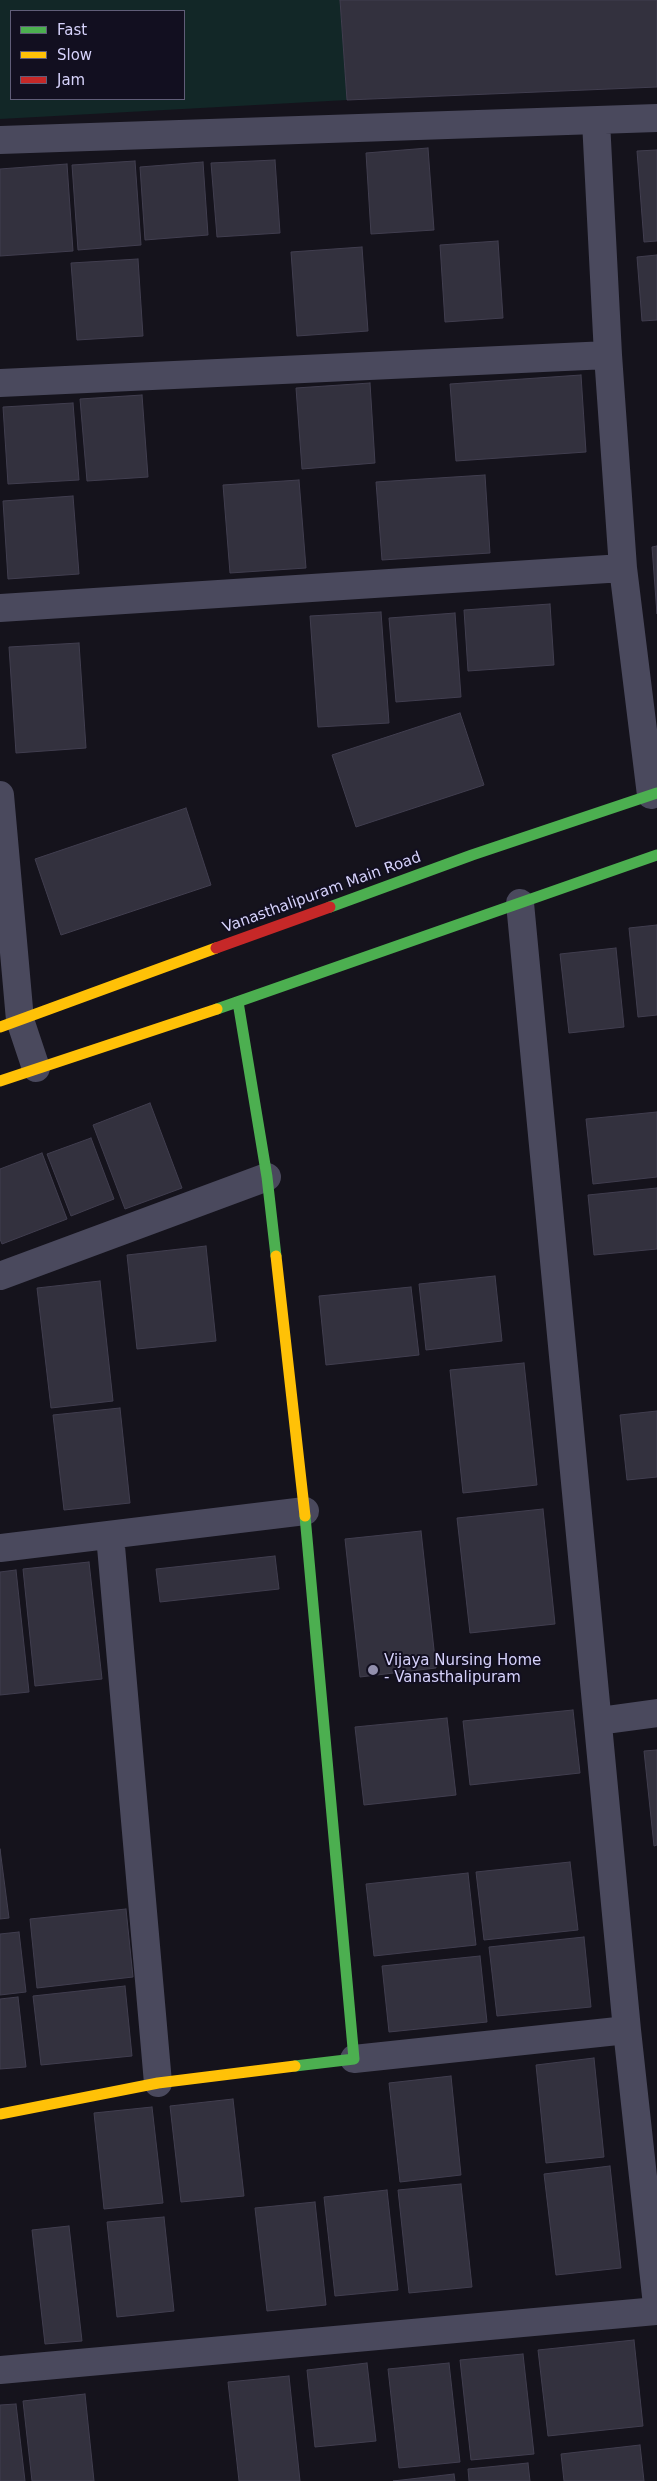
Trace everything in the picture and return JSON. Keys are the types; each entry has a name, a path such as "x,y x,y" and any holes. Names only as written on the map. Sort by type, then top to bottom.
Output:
{"street":[{"path":"0,140 657,118"},
{"path":"596,121 608,355 623,568 654,794"},
{"path":"0,383 608,355"},
{"path":"0,608 623,568"},
{"name":"Vanasthalipuram Main Road","path":"10,1023 454,862 654,794"},
{"path":"0,795 10,1023 36,1068"},
{"path":"0,1081 238,1002 657,855"},
{"path":"520,903 627,2030 657,2305"},
{"path":"238,1002 266,1177 304,1511 354,2059"},
{"path":"0,1276 266,1177"},
{"path":"0,1548 304,1511"},
{"path":"110,1535 158,2083"},
{"path":"599,1720 657,1713"},
{"path":"0,2114 158,2083 354,2059 627,2030"},
{"path":"0,2370 657,2311"}],"green space":[{"path":"0,0 340,0 347,100 0,119"}],"building":[{"path":"340,0 657,0 657,87 347,100"},
{"path":"428,148 434,230 371,234 366,153"},
{"path":"657,150 657,241 644,242 637,151"},
{"path":"275,160 280,233 217,237 211,163"},
{"path":"135,161 141,245 78,250 72,165"},
{"path":"203,162 208,235 145,240 140,167"},
{"path":"67,164 73,251 0,256 0,169"},
{"path":"498,241 503,318 445,322 440,245"},
{"path":"362,247 368,331 297,336 291,252"},
{"path":"657,255 657,320 642,321 637,257"},
{"path":"138,259 143,336 77,340 71,263"},
{"path":"581,375 586,452 456,461 450,384"},
{"path":"370,383 375,463 302,469 296,388"},
{"path":"142,395 148,477 87,481 80,399"},
{"path":"73,403 79,480 8,484 3,407"},
{"path":"485,475 490,553 382,560 376,482"},
{"path":"299,480 306,568 230,573 223,485"},
{"path":"73,496 79,574 8,579 3,501"},
{"path":"657,546 657,614 652,547"},
{"path":"550,604 554,665 468,671 464,610"},
{"path":"381,612 389,723 318,727 310,616"},
{"path":"455,613 461,697 396,702 389,618"},
{"path":"79,643 86,748 16,753 9,647"},
{"path":"460,713 484,785 356,827 332,755"},
{"path":"186,808 211,885 61,935 35,859"},
{"path":"657,925 657,1015 638,1017 629,928"},
{"path":"616,948 624,1027 569,1033 560,954"},
{"path":"150,1103 182,1188 125,1209 93,1125"},
{"path":"657,1112 657,1177 593,1184 586,1119"},
{"path":"91,1138 114,1199 71,1216 47,1154"},
{"path":"42,1153 67,1219 2,1244 0,1239 0,1169"},
{"path":"657,1188 657,1249 594,1255 588,1195"},
{"path":"206,1246 216,1341 137,1349 127,1255"},
{"path":"495,1276 502,1341 426,1350 419,1284"},
{"path":"100,1281 113,1401 51,1408 37,1288"},
{"path":"411,1287 419,1355 326,1365 319,1296"},
{"path":"524,1363 537,1485 463,1493 450,1370"},
{"path":"120,1408 130,1503 64,1510 53,1415"},
{"path":"657,1411 657,1477 627,1480 620,1415"},
{"path":"543,1509 555,1624 470,1633 457,1518"},
{"path":"421,1531 436,1668 360,1677 345,1539"},
{"path":"275,1556 279,1589 160,1602 156,1569"},
{"path":"89,1562 102,1679 35,1686 23,1569"},
{"path":"16,1570 29,1692 0,1695 0,1572"},
{"path":"573,1710 580,1773 470,1785 463,1721"},
{"path":"447,1718 456,1795 364,1805 355,1727"},
{"path":"657,1750 657,1845 654,1846 644,1751"},
{"path":"0,1849 9,1918 0,1919"},
{"path":"570,1862 578,1930 484,1940 476,1872"},
{"path":"468,1873 476,1945 374,1956 366,1884"},
{"path":"126,1909 133,1977 37,1988 30,1919"},
{"path":"19,1932 26,1992 0,1995 0,1934"},
{"path":"584,1937 591,2007 497,2016 489,1947"},
{"path":"480,1956 487,2022 389,2032 382,1966"},
{"path":"125,1986 132,2056 41,2065 33,1996"},
{"path":"18,1997 26,2067 0,2069 0,1999"},
{"path":"594,2058 604,2157 546,2163 536,2065"},
{"path":"451,2076 461,2175 400,2182 389,2083"},
{"path":"233,2099 244,2196 181,2202 170,2106"},
{"path":"152,2107 163,2203 104,2209 94,2113"},
{"path":"610,2166 621,2268 556,2275 544,2174"},
{"path":"461,2184 472,2287 409,2293 398,2190"},
{"path":"387,2190 398,2290 335,2296 324,2197"},
{"path":"315,2202 326,2305 267,2311 255,2208"},
{"path":"164,2217 174,2311 117,2317 107,2222"},
{"path":"69,2226 82,2341 45,2344 32,2230"},
{"path":"634,2340 643,2426 548,2436 538,2350"},
{"path":"523,2354 534,2454 471,2460 460,2360"},
{"path":"367,2363 376,2441 315,2447 307,2370"},
{"path":"449,2363 460,2462 399,2468 388,2369"},
{"path":"289,2376 300,2481 239,2481 228,2382"},
{"path":"85,2394 94,2481 32,2481 23,2401"},
{"path":"16,2404 25,2481 0,2481 0,2405"},
{"path":"640,2445 644,2481 564,2481 561,2454"},
{"path":"528,2463 530,2481 469,2481 468,2469"},
{"path":"454,2474 455,2481 393,2481"}],"traffic: fast":[{"path":"330,907 472,855 657,793"},
{"path":"217,1009 657,855"},
{"path":"238,1002 267,1177 276,1256"},
{"path":"295,2066 354,2059 305,1516"}],"traffic: slow":[{"path":"0,1027 216,948"},
{"path":"0,1081 217,1009"},
{"path":"276,1256 305,1516"},
{"path":"0,2114 158,2083 295,2066"}],"traffic: jam":[{"path":"216,948 330,907"}],"place":[{"name":"Vijaya Nursing Home - Vanasthalipuram","path":"373,1670"}]}
